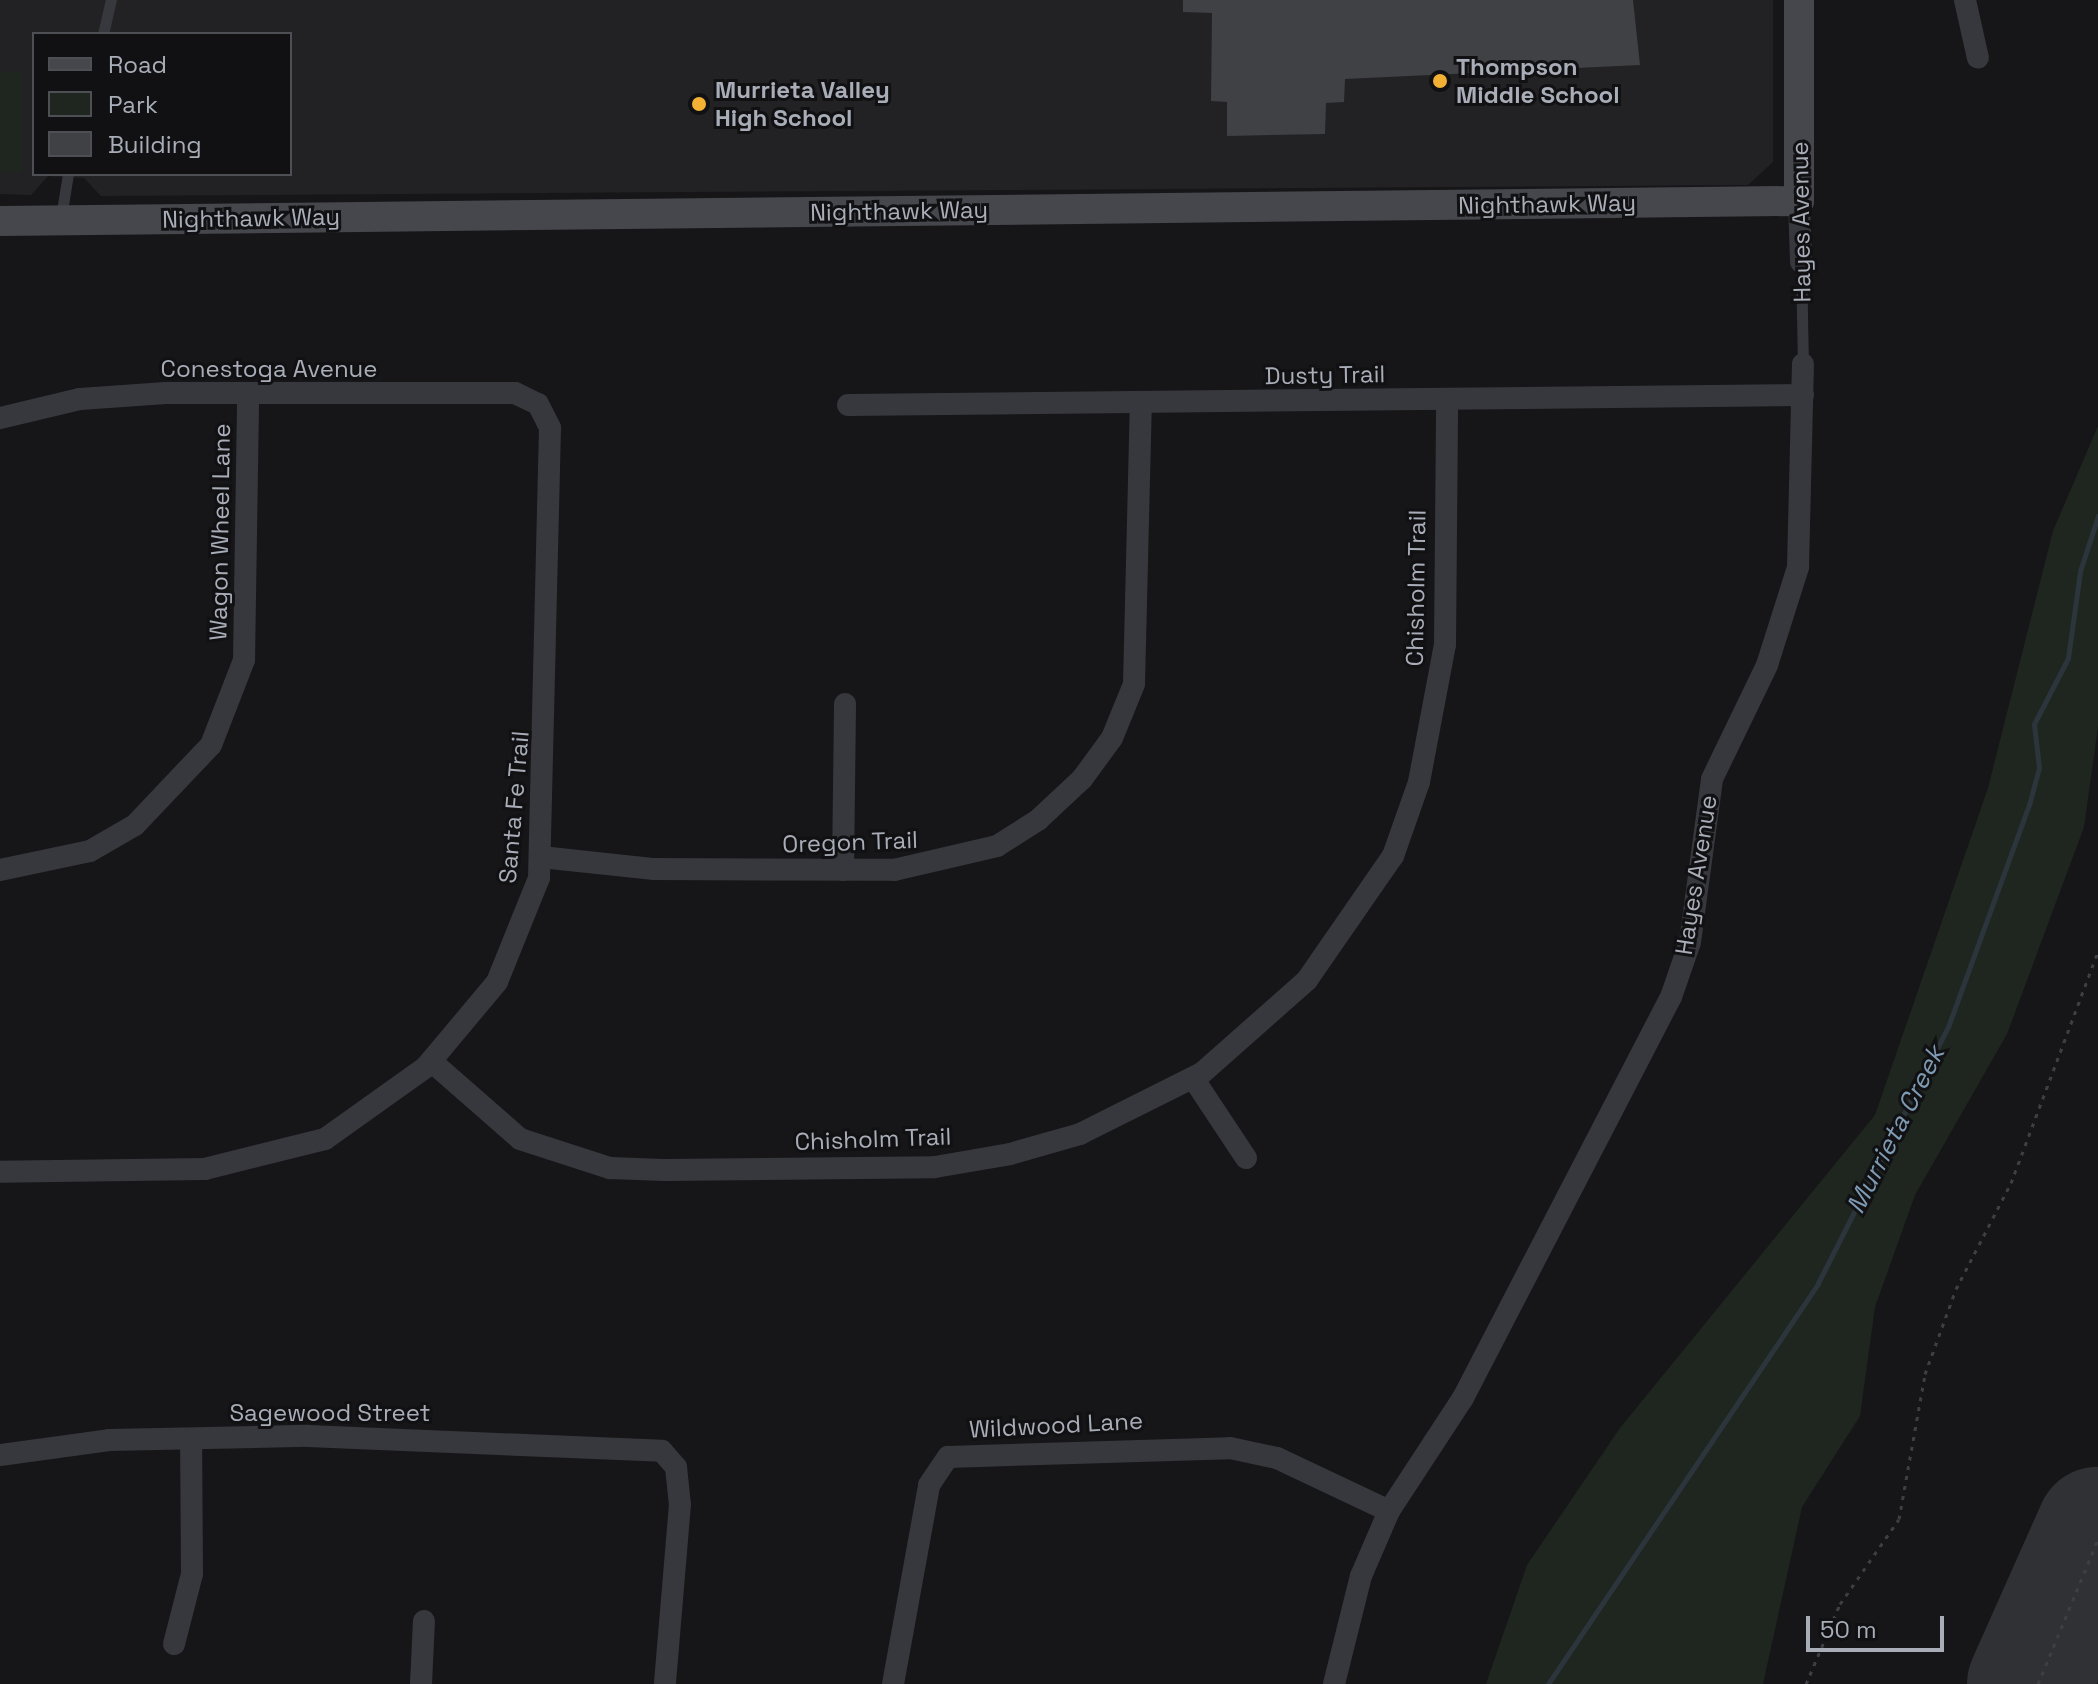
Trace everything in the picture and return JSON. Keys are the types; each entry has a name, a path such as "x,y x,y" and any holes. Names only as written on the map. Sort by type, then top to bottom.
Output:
{"street":[{"name":"Hayes Avenue","path":"1799,0 1801,262"},
{"path":"1965,0 1978,58"},
{"name":"Nighthawk Way","path":"0,221 1799,201"},
{"name":"Hayes Avenue","path":"1334,1684 1361,1576 1389,1511 1463,1398 1671,997 1690,942 1712,779 1767,665 1798,567 1803,364"},
{"name":"Conestoga Avenue","path":"0,418 80,399 515,393 538,404"},
{"name":"Wagon Wheel Lane","path":"0,870 90,851 135,825 211,745 244,660 248,395"},
{"name":"Dusty Trail","path":"848,405 1803,395"},
{"name":"Chisholm Trail","path":"431,1061 520,1139 610,1168 664,1170 935,1167 1080,1134 1193,1078 1307,980 1393,856 1419,782 1445,645 1447,399"},
{"name":"Oregon Trail","path":"541,857 654,869 843,870 944,863 997,846 1082,779 1112,738 1134,684 1141,628 1141,403"},
{"name":"Santa Fe Trail","path":"0,1172 205,1169 268,1158 325,1139 431,1061 497,982 524,925 541,857 550,428 538,404"},
{"path":"843,870 845,704"},
{"path":"1193,1078 1246,1158"},
{"path":"174,1644 192,1574 191,1439"},
{"name":"Sagewood Street","path":"0,1455 109,1440 191,1439 591,1443 662,1451 676,1467 680,1504 665,1684"},
{"name":"Wildwood Lane","path":"893,1684 929,1485 948,1457 1230,1448 1277,1458 1389,1511"},
{"path":"421,1684 424,1621"}],"lane":[{"path":"103,32 111,0"},
{"path":"61,220 68,176"},
{"name":"Hayes Avenue","path":"1801,262 1803,364"}],"path":[{"path":"1806,1684 1840,1604 1899,1519 1925,1374 1956,1289 2011,1183 2098,952"},
{"path":"2038,1684 2098,1539"}],"shaded area":[{"path":"0,0 1773,0 1773,162 1748,185 101,196 84,178 48,176 31,195 0,194"}],"green space":[{"path":"0,72 21,72 21,172 0,172"},
{"path":"2098,426 2098,727 2084,827 2007,1034 1915,1195 1875,1307 1860,1416 1802,1507 1763,1684 1486,1684 1527,1565 1620,1428 1875,1115 1988,788 2053,531"}],"building":[{"name":"Thompson Middle School","path":"1183,0 1633,0 1640,65 1345,79 1344,102 1326,103 1325,134 1227,136 1227,102 1211,101 1212,13 1183,12"}],"waterway":[{"name":"Murrieta Creek","path":"1548,1684 1818,1283 1948,1027 2029,805 2039,768 2034,724 2068,658 2080,571 2098,516"}],"runway":[{"path":"2029,1684 2098,1529"}],"place":[{"name":"Thompson Middle School","path":"1440,81"},
{"name":"Murrieta Valley High School","path":"699,104"}]}
